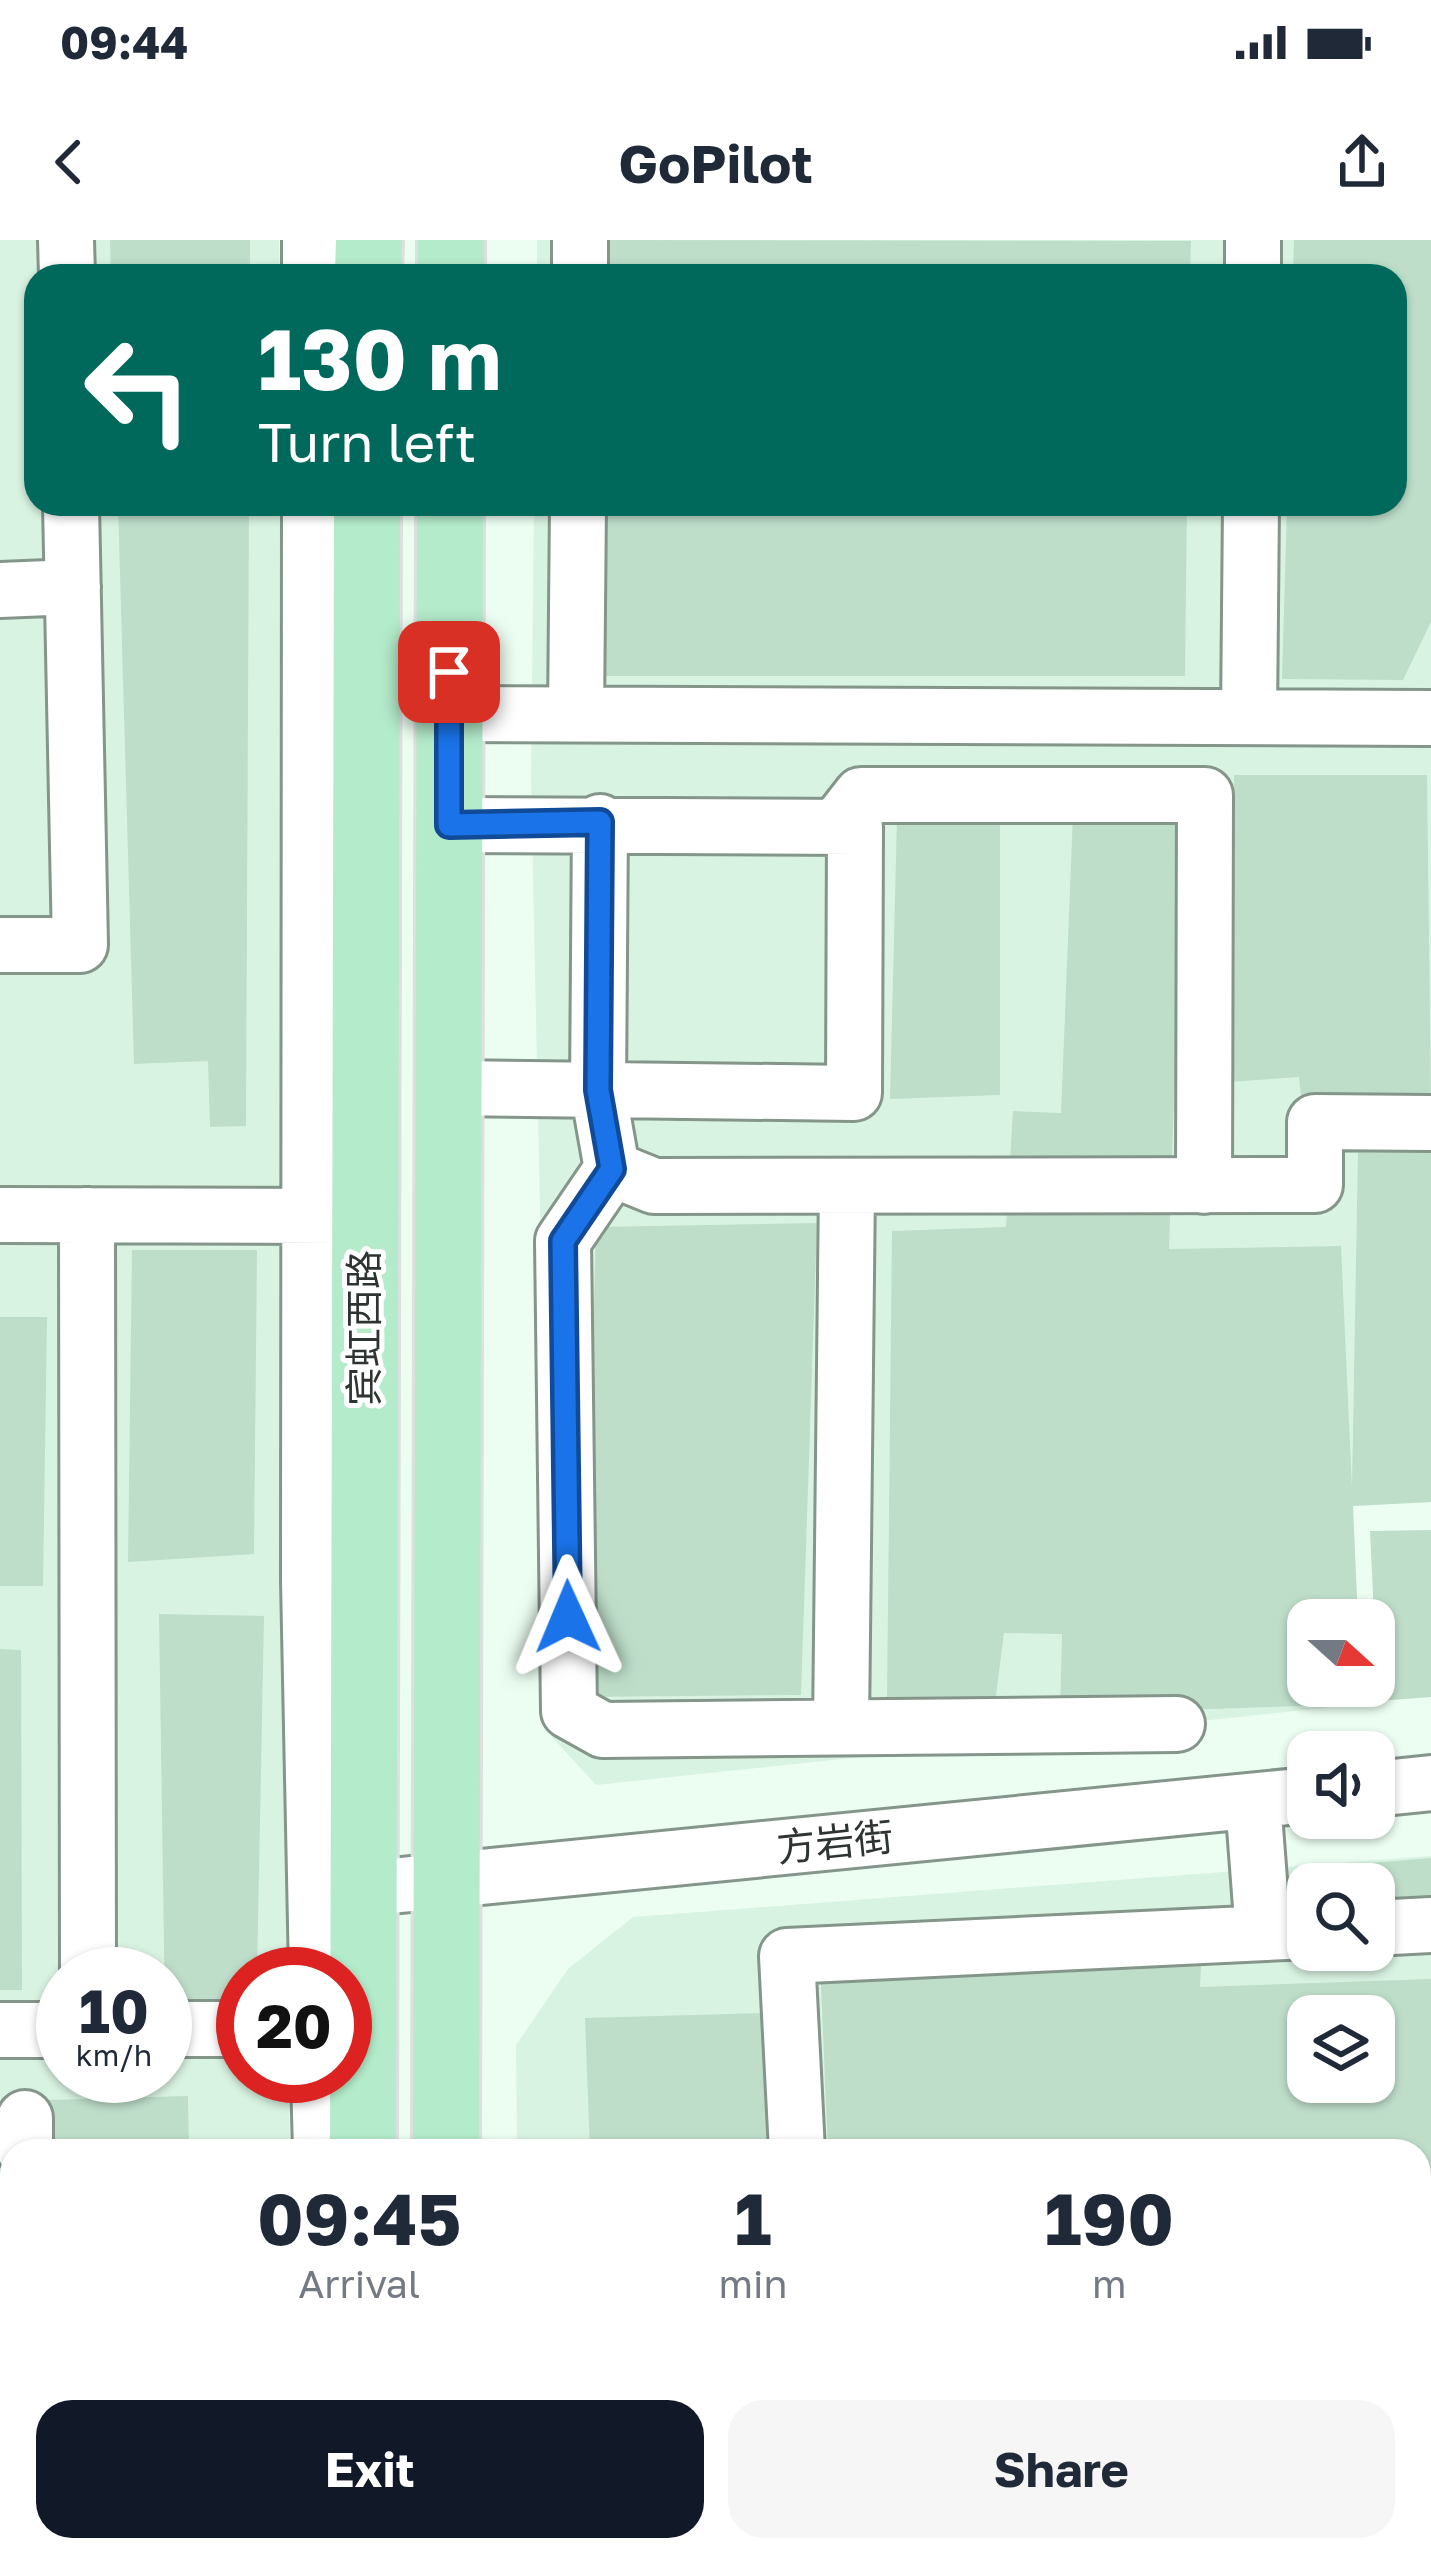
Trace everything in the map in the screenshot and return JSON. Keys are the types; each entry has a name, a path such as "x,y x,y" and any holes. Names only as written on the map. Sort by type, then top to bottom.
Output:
{"main road":[{"name":"宾虹西路","path":"358,1947 361,1889 337,1216 367,516"},
{"path":"446,2139 450,516"},
{"name":"宾虹西路","path":"359,2103 362,2139"}],"street":[{"path":"0,945 80,945 71,516"},
{"path":"310,516 337,1216 318,1947"},
{"path":"575,714 578,516"},
{"path":"1249,717 1251,516"},
{"path":"0,590 73,587"},
{"path":"449,714 1431,718"},
{"path":"836,827 861,795 1204,795 1204,1186"},
{"path":"600,822 598,1090 612,1169 563,1241 569,1711 603,1730 1177,1724"},
{"path":"448,1088 854,1093 855,827 600,822 449,825"},
{"path":"612,1169 654,1186 1315,1186 1315,1122 1431,1124"},
{"path":"841,1727 847,1186"},
{"path":"0,1215 337,1216"},
{"path":"87,1215 88,1947"},
{"path":"1395,1787 1431,1783"},
{"name":"方岩街","path":"361,1889 1287,1798"},
{"path":"796,2139 788,1956 1285,1932 1253,1801"},
{"path":"1395,1927 1431,1925"},
{"path":"0,2030 36,2030"},
{"path":"320,2103 321,2139"}],"shaded area":[{"path":"0,240 279,240 280,264 24,264 24,516 283,516 291,1162 289,1947 216,1947 216,2103 289,2103 290,2139 0,2139"},
{"path":"537,240 1431,240 1431,1502 1353,1506 1316,1599 1287,1599 1287,1707 1333,1707 596,1785 551,1736 531,780 534,516 1407,516 1407,264 537,264"},
{"path":"1431,1856 1431,2139 517,2139 516,2045 568,1969 633,1917 1287,1867 1287,1971 1395,1971 1395,1863 1339,1863"}],"building":[{"path":"110,240 250,240 250,264 111,264"},
{"path":"593,240 1191,241 1190,264 593,264"},
{"path":"1294,240 1431,240 1431,622 1403,680 1282,679 1287,516 1407,516 1407,264 1293,264"},
{"path":"118,516 249,516 246,1126 210,1127 208,1061 134,1064"},
{"path":"592,516 1187,516 1185,676 592,676"},
{"path":"1234,775 1427,775 1431,1101 1302,1105 1299,1077 1229,1082"},
{"path":"1073,814 1183,820 1169,1249 1341,1246 1352,1488 1358,1149 1431,1149 1431,1502 1353,1506 1357,1599 1287,1599 1287,1706 1060,1714 1062,1634 1004,1633 995,1703 887,1699 892,1231 1006,1227 1013,1111 1061,1113"},
{"path":"897,818 1000,823 1000,1095 890,1099"},
{"path":"817,1223 801,1695 584,1697 596,1227"},
{"path":"132,1250 257,1250 254,1554 128,1562"},
{"path":"0,1317 47,1317 43,1586 0,1586"},
{"path":"1431,1530 1431,1697 1395,1700 1395,1599 1373,1599 1370,1531"},
{"path":"159,1614 264,1616 258,1947 216,1947 216,2014 192,2014 192,1947 164,1947"},
{"path":"0,1649 21,1650 22,1990 0,1990"},
{"path":"1431,1858 1431,1908 1395,1911 1395,1863 1370,1863"},
{"path":"1203,1923 1200,1987 1431,1979 1431,2139 827,2139 819,1938"},
{"path":"766,2013 771,2139 590,2139 585,2018"},
{"path":"46,2103 188,2103 189,2139 46,2139"}],"route":[{"path":"449,672 449,825 600,822 598,1090 612,1169 563,1241 568,1617"}]}
